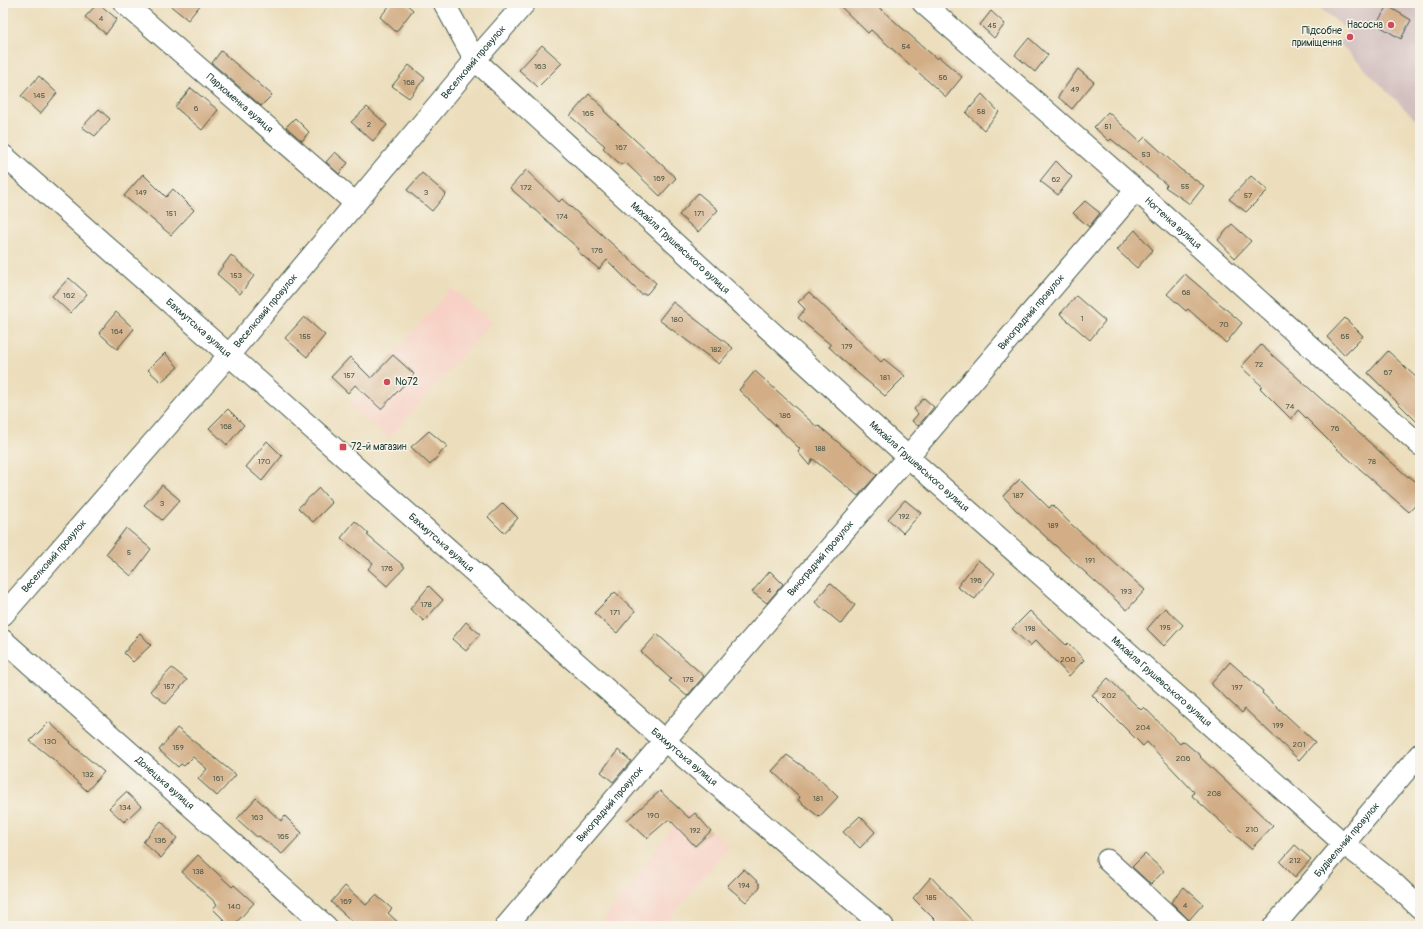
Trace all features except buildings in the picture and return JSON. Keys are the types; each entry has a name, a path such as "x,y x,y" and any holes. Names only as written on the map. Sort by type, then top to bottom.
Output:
{"street":[{"name":"Пархоменка вулиця","path":"124,3 354,204"},
{"name":"Михайла Грушевського вулиця","path":"444,3 475,60 908,457 1343,843 1388,878 1420,908"},
{"name":"Веселковий провулок","path":"3,615 229,355 475,60 525,3"},
{"name":"Ногтенка вулиця","path":"923,3 1136,190 1420,445"},
{"name":"Бахмутська вулиця","path":"3,155 665,741 883,926"},
{"name":"Виноградний провулок","path":"506,926 1136,190"},
{"name":"Донецька вулиця","path":"3,640 326,926"},
{"name":"Будівельний провулок","path":"1274,926 1420,754"},
{"path":"1107,860 1178,926"}],"shaded area":[{"path":"1314,3 1420,3 1420,124 1340,44 1348,31"},
{"path":"451,288 492,322 389,438 348,405"},
{"path":"686,809 729,846 664,926 599,926"}],"place":[{"name":"Насосна","path":"1391,25"},
{"name":"Підсобне приміщення","path":"1350,37"},
{"name":"№72","path":"387,382"},
{"name":"72-й магазин","path":"343,447"}]}
